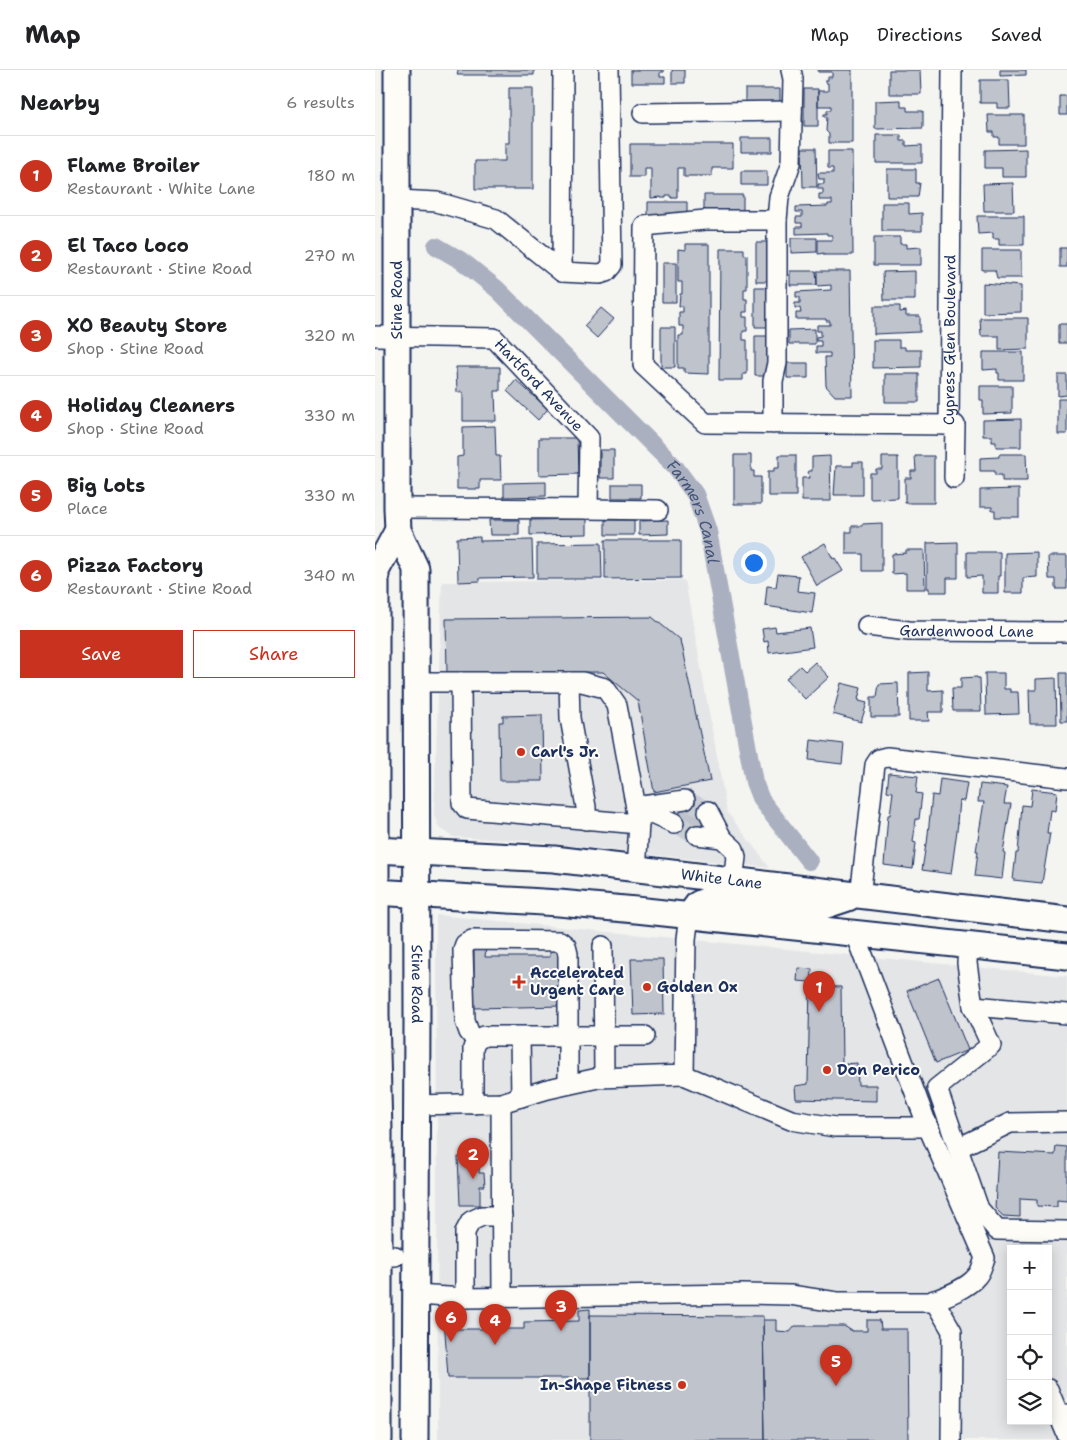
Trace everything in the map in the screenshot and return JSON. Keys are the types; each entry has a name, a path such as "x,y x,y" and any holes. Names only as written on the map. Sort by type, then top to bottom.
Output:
{"main road":[{"name":"Stine Road","path":"397,70 398,200 386,336 398,519 415,569 415,1440"},
{"name":"Stine Road","path":"379,1439 377,1380 383,1256 375,1014 376,571 398,519"},
{"name":"White Lane","path":"375,850 554,860 1067,920"},
{"path":"375,892 568,904 1067,956"},
{"path":"689,916 698,904 712,898 815,909 857,896"},
{"path":"383,1256 396,1271 401,1284 415,1295"}],"street":[{"path":"562,272 563,70"},
{"path":"398,200 437,202 496,219 562,272 600,274 606,272 611,266 609,70"},
{"path":"773,424 773,381 777,363 777,220 779,197 791,163 791,70"},
{"name":"Cypress Glen Boulevard","path":"777,220 705,220 644,226 643,365 705,423 949,425 952,70"},
{"path":"643,113 792,111"},
{"name":"Hartford Avenue","path":"386,336 495,338 589,438 588,509"},
{"path":"949,425 955,425 954,478"},
{"path":"398,519 588,509 658,510"},
{"name":"Gardenwood Lane","path":"867,626 909,631 1067,632"},
{"path":"415,682 582,682 605,688 617,705 638,815 636,870"},
{"path":"461,682 462,803 467,809 586,820 680,812 638,815"},
{"path":"569,682 570,718 586,807 586,820"},
{"path":"857,896 875,765 879,759 887,757 1067,778"},
{"path":"722,838 703,823 734,849 736,857 733,881"},
{"path":"684,1075 686,940 689,916"},
{"path":"415,1295 465,1298 743,1294 790,1295 837,1302 921,1302 934,1300 956,1292 977,1277 985,1258 928,1127 855,934"},
{"path":"476,1041 469,1032 465,1021 463,950 465,944 472,940 560,941 566,946 568,954 567,1084"},
{"path":"968,945 967,963 973,1006 991,1046 937,1088 979,1208 997,1230 1067,1231"},
{"path":"603,946 604,1077"},
{"path":"973,1006 1067,1014"},
{"path":"473,1104 473,1048 476,1041 485,1036 645,1036"},
{"path":"520,1037 521,1097"},
{"path":"415,1105 501,1103 567,1084 604,1077 684,1075 791,1120 835,1127 928,1127"},
{"path":"501,1103 502,1297"},
{"path":"958,1148 1010,1123 1067,1122"},
{"path":"465,1298 465,1232 471,1221 482,1216 501,1216"},
{"path":"934,1300 952,1331 951,1440"},
{"path":"1052,1397 1065,1422"}],"shaded area":[{"path":"685,580 727,812 770,868 530,841 453,837 439,828 434,815 442,582"},
{"path":"436,915 1067,976 1067,1440 438,1440"}],"building":[{"path":"458,70 534,70 534,75 457,75"},
{"path":"631,70 664,70 664,72 660,72 660,77 665,77 665,83 631,83"},
{"path":"672,70 685,70 685,83 672,83"},
{"path":"818,70 852,70 852,143 829,143 829,134 826,131 827,117 824,117 824,114 827,114 827,110 831,110 831,106 818,106 818,91 828,91 828,83 825,83 825,80 828,80 828,77 832,77 832,72 818,72"},
{"path":"889,70 920,70 921,94 889,94"},
{"path":"1000,70 1026,70 1026,75 1000,76"},
{"path":"980,80 1009,80 1010,108 997,108 997,103 980,103"},
{"path":"509,88 533,88 533,189 475,189 475,161 505,161 505,143 509,143"},
{"path":"745,89 780,89 780,103 745,103"},
{"path":"804,89 818,89 818,126 804,126"},
{"path":"1060,96 1067,96 1067,115 1060,115"},
{"path":"901,100 901,107 907,107 907,111 923,111 923,128 875,129 875,101"},
{"path":"988,115 1024,115 1024,144 999,144 999,137 994,137 994,132 989,132"},
{"path":"876,135 901,135 901,141 906,141 906,146 922,145 922,163 876,163"},
{"path":"741,138 772,138 772,152 741,152"},
{"path":"630,144 733,144 733,168 712,168 712,176 684,176 684,168 678,168 678,198 666,196 666,198 651,198 651,168 644,168 644,177 630,177"},
{"path":"802,148 816,148 817,187 803,187"},
{"path":"1026,149 1026,177 1002,177 1002,168 985,168 985,150"},
{"path":"828,151 852,151 853,255 818,254 818,240 832,240 832,235 827,235 827,233 796,234 796,227 802,227 802,223 796,223 796,217 802,217 802,212 796,212 796,207 828,206 828,204 832,204 832,200 819,200 819,194 823,194 823,189 818,189 818,184 824,184 824,179 819,179 818,173 833,173 833,168 828,168"},
{"path":"887,169 916,169 916,183 920,183 918,197 887,197"},
{"path":"741,171 767,171 767,185 741,185"},
{"path":"1013,183 1014,211 984,211 983,184"},
{"path":"704,195 743,195 743,210 704,210"},
{"path":"648,202 687,202 687,216 648,216"},
{"path":"882,203 909,203 909,214 922,213 922,231 882,231"},
{"path":"977,216 1024,216 1024,245 999,245 999,239 993,239 993,233 978,234"},
{"path":"874,237 900,237 900,244 906,244 906,248 921,247 921,265 874,265"},
{"path":"791,238 817,238 817,252 791,253"},
{"path":"756,242 770,242 770,281 756,281"},
{"path":"685,244 709,244 709,374 684,373 684,368 678,368 678,335 683,335 683,326 679,326 679,312 683,312 683,306 679,306 682,282 678,282 678,249 685,250"},
{"path":"1060,248 1067,248 1067,267 1060,267"},
{"path":"720,249 744,249 744,255 747,255 747,289 744,289 744,299 747,299 747,312 743,312 743,317 747,317 747,331 743,331 743,340 747,340 747,374 743,374 743,380 719,380"},
{"path":"982,250 1021,250 1021,278 997,278 995,270 982,270"},
{"path":"662,263 676,263 676,302 662,302"},
{"path":"790,271 816,271 817,285 790,285"},
{"path":"817,271 850,271 852,396 835,396 826,386 825,357 830,357 830,353 816,353 816,346 821,346 821,341 816,341 816,337 821,336 821,331 817,331 817,325 830,325 830,321 826,321 826,319 796,319 796,313 801,313 800,308 795,308 795,303 800,303 800,297 796,297 796,292 831,290 831,285 817,286"},
{"path":"915,271 915,300 884,300 883,272"},
{"path":"983,283 1021,286 1021,312 983,313"},
{"path":"755,287 770,287 769,327 755,327"},
{"path":"874,306 900,306 900,312 906,311 906,316 920,316 920,332 874,334"},
{"path":"601,308 614,319 597,338 584,326"},
{"path":"980,318 1028,318 1028,349 999,350 999,336 981,336"},
{"path":"1059,324 1067,324 1067,343 1059,343"},
{"path":"661,327 675,327 675,367 661,367"},
{"path":"815,329 815,344 789,344 789,330"},
{"path":"755,336 769,336 769,376 755,376"},
{"path":"873,340 899,340 899,347 905,347 905,350 921,350 921,367 873,368"},
{"path":"983,352 1023,352 1023,380 999,380 997,369 983,370"},
{"path":"787,363 808,363 808,378 787,378"},
{"path":"456,367 500,367 500,391 495,391 496,421 463,421 463,392 457,392"},
{"path":"885,374 919,374 919,402 885,402"},
{"path":"1058,375 1067,375 1067,395 1058,396"},
{"path":"516,380 548,409 538,420 507,391"},
{"path":"980,386 1012,386 1012,413 983,414"},
{"path":"1058,399 1067,399 1067,434 1058,434"},
{"path":"1021,419 1021,447 996,447 996,442 992,442 992,436 983,436 983,420"},
{"path":"495,426 496,456 500,456 501,480 480,480 480,489 457,489 457,457 463,456 463,427"},
{"path":"539,438 577,438 578,474 539,475"},
{"path":"600,450 614,450 614,478 600,478"},
{"path":"999,454 1026,454 1027,481 1002,481 1002,475 995,475 995,471 980,471 980,458 999,457"},
{"path":"734,455 751,455 751,471 754,471 754,477 761,477 761,504 734,504"},
{"path":"779,455 796,455 796,496 768,496 768,471 774,471 774,468 779,468"},
{"path":"830,456 831,501 802,501 802,478 809,478 808,471 812,471 812,457"},
{"path":"915,456 934,456 934,503 905,503 905,478 911,478 911,471 916,471"},
{"path":"882,457 898,457 898,498 870,499 870,473 876,473 876,469 882,469"},
{"path":"853,462 863,462 863,495 834,495 836,466 853,466"},
{"path":"546,482 546,496 504,497 504,483"},
{"path":"612,484 641,484 641,498 612,498"},
{"path":"1019,489 1019,517 995,517 995,510 992,510 992,507 980,507 980,490"},
{"path":"587,519 587,534 530,535 530,520"},
{"path":"489,520 519,520 519,535 490,535"},
{"path":"605,520 634,520 634,535 605,535"},
{"path":"668,520 668,534 639,535 639,521"},
{"path":"882,523 882,571 863,571 863,554 846,554 846,532 852,532 852,526"},
{"path":"480,537 480,541 532,540 533,577 480,578 480,581 458,582 457,538"},
{"path":"605,540 681,540 681,578 605,579"},
{"path":"958,542 958,578 947,578 947,592 929,592 929,588 927,588 927,543"},
{"path":"601,543 602,579 537,579 537,544"},
{"path":"825,543 833,559 835,558 843,571 817,586 801,557"},
{"path":"906,550 924,550 925,589 906,589 906,573 892,574 892,554 906,553"},
{"path":"967,552 1000,552 998,593 982,593 982,576 967,577"},
{"path":"1037,552 1037,577 1023,578 1023,593 1005,593 1005,553"},
{"path":"1048,556 1067,556 1067,589 1056,589 1056,579 1049,579"},
{"path":"778,574 799,576 797,591 815,593 812,613 765,606 767,586 776,587"},
{"path":"652,617 680,640 710,781 654,792 638,701 603,672 447,673 446,619"},
{"path":"775,627 776,632 810,628 813,647 769,653 768,641 764,642 762,629"},
{"path":"815,662 829,677 805,699 786,679 800,666 805,671"},
{"path":"928,672 928,691 943,690 943,712 928,712 929,721 909,721 909,673"},
{"path":"985,673 1004,673 1004,689 1010,689 1010,692 1018,692 1019,714 986,715"},
{"path":"1060,673 1067,673 1067,721 1061,721"},
{"path":"961,678 980,678 981,711 953,711 952,688 961,688"},
{"path":"1056,678 1057,724 1030,724 1029,690 1036,690 1036,679"},
{"path":"841,683 861,688 858,699 867,703 861,722 833,714"},
{"path":"898,683 899,717 871,717 871,697 877,697 879,684"},
{"name":"Carl's Jr.","path":"542,715 543,781 500,781 499,722 503,722 503,716"},
{"path":"811,740 844,744 842,764 809,760"},
{"path":"889,773 918,776 916,793 922,794 919,819 916,819 913,842 916,843 913,869 884,865 888,815 890,815 893,792 887,791"},
{"path":"940,779 967,783 964,801 959,800 951,874 922,870 927,844 932,795 938,796"},
{"path":"980,784 1007,787 1004,804 1011,804 1003,852 1005,853 1002,879 975,876 978,851 976,851 984,802 978,802"},
{"path":"1032,789 1057,792 1055,811 1050,810 1047,833 1050,833 1042,883 1013,880 1016,853 1018,853 1022,805 1030,806"},
{"path":"687,796 710,806 695,839 672,828"},
{"name":"Accelerated Urgent Care","path":"474,947 486,947 485,957 550,957 550,947 563,947 563,1006 474,1008"},
{"name":"Golden Ox","path":"631,959 663,959 664,1014 633,1015"},
{"path":"798,968 812,969 811,986 841,987 842,1064 857,1063 858,1085 876,1085 876,1101 796,1099 795,1086 808,1084 810,982 797,981"},
{"path":"939,978 968,1050 936,1063 907,991"},
{"path":"1056,1146 1067,1147 1067,1201 1057,1200 1057,1207 1037,1206 1037,1200 1020,1199 1020,1217 1003,1216 995,1208 998,1152 1055,1155"},
{"path":"458,1157 480,1157 479,1173 484,1173 485,1186 480,1186 480,1205 460,1205"},
{"path":"590,1309 590,1378 448,1378 444,1317 456,1318 456,1329 524,1329 524,1322 579,1321 579,1310"},
{"path":"590,1315 763,1316 765,1440 590,1440"},
{"path":"763,1320 776,1320 776,1331 790,1332 795,1326 844,1326 852,1331 867,1331 867,1320 880,1320 881,1329 907,1329 908,1440 765,1440"}],"waterway":[{"name":"Farmers Canal","path":"436,246 462,261 497,289 675,467 695,494 708,531 754,782 761,800 809,861"}],"tunnel":[{"path":"685,800 708,811"},
{"path":"674,824 697,835"}],"place":[{"name":"Carl's Jr.","path":"521,752"},
{"name":"Accelerated Urgent Care","path":"519,982"},
{"name":"Golden Ox","path":"647,987"},
{"name":"Flame Broiler","path":"819,1012"},
{"name":"Don Perico","path":"827,1070"},
{"name":"El Taco Loco","path":"473,1179"},
{"name":"XO Beauty Store","path":"561,1331"},
{"name":"Pizza Factory","path":"451,1342"},
{"name":"Holiday Cleaners","path":"495,1345"},
{"name":"In-Shape Fitness","path":"682,1385"},
{"name":"Big Lots","path":"836,1386"}]}
